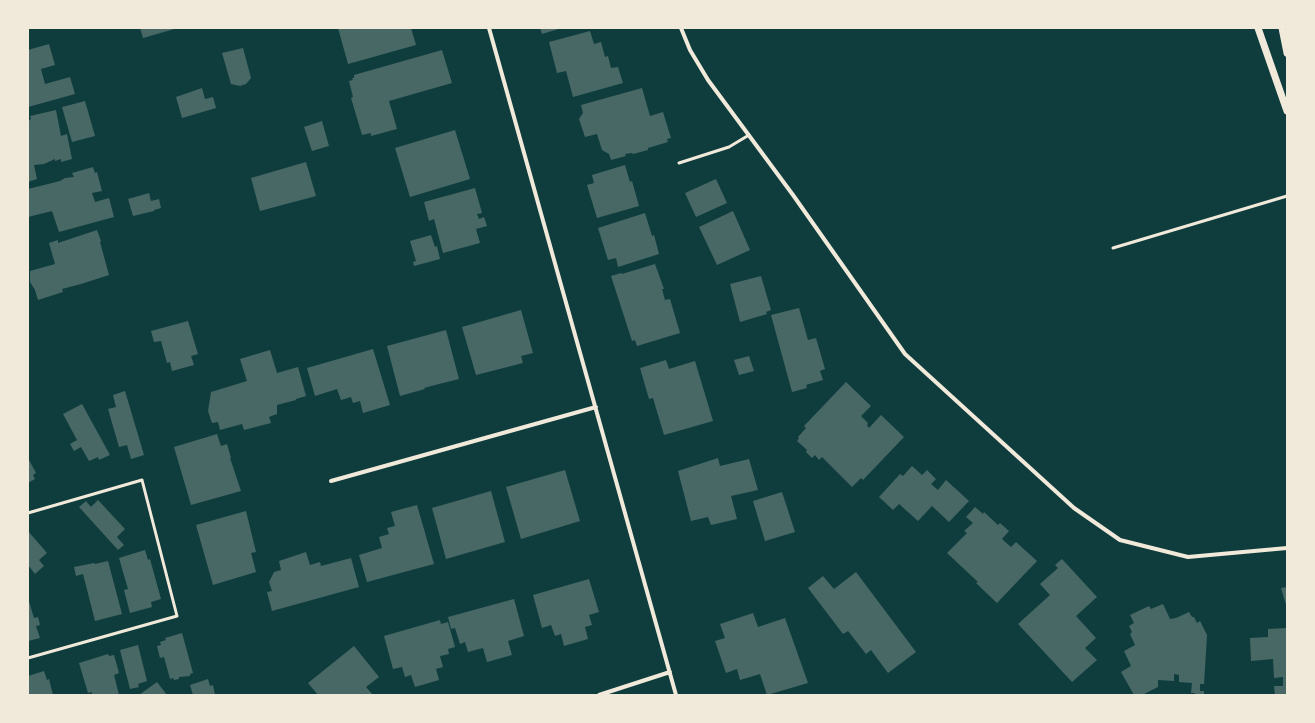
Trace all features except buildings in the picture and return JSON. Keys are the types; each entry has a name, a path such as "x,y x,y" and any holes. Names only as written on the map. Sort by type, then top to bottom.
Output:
{"street":[{"path":"489,28 676,695"},
{"path":"681,28 690,50 708,80 905,354 1074,508 1120,540 1188,557 1287,548"},
{"path":"1258,28 1287,111"},
{"path":"1282,28 1287,53"},
{"path":"331,481 596,407"},
{"path":"599,695 670,672"}],"lane":[{"path":"679,163 729,147 749,135"},
{"path":"1113,248 1287,196"},
{"path":"28,513 142,480 177,616 28,658"}]}
